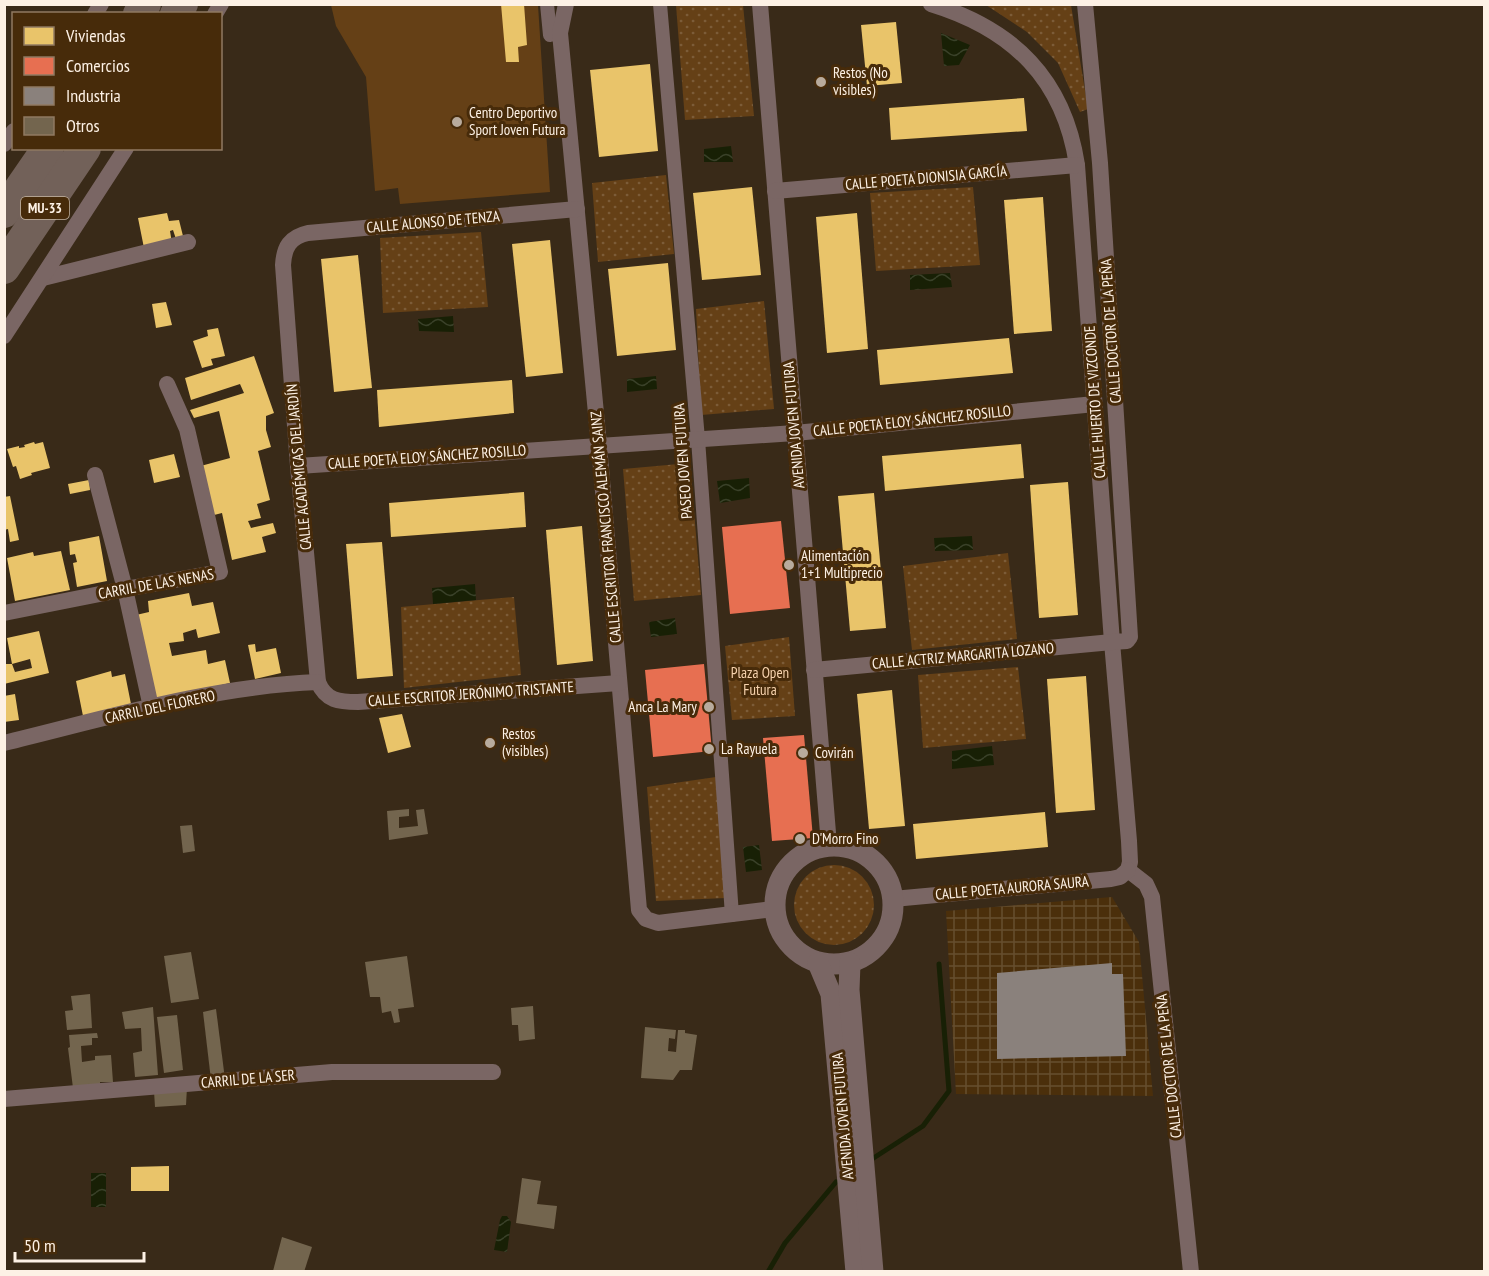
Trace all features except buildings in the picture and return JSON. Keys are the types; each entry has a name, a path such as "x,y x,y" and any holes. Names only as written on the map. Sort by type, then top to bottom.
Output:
{"highway":[{"name":"MU-33","path":"4,212 47,150"},
{"name":"MU-33","path":"4,267 84,150"}],"street":[{"path":"547,4 550,35 560,33"},
{"name":"CALLE ESCRITOR FRANCISCO ALEMÁN SAINZ","path":"566,4 560,33 639,910 646,919 658,923 773,909"},
{"name":"PASEO JOVEN FUTURA","path":"660,4 698,439 732,915"},
{"name":"AVENIDA JOVEN FUTURA","path":"760,4 829,845"},
{"name":"CALLE HUERTO DE VIZCONDE","path":"931,4 975,22 998,35 1038,69 1063,111 1074,141 1129,841 1128,870"},
{"name":"CALLE DOCTOR DE LA PEÑA","path":"1085,4 1101,175 1131,634 1127,640 1112,642"},
{"path":"4,336 125,150"},
{"name":"CALLE POETA DIONISIA GARCÍA","path":"775,191 1077,165"},
{"name":"CALLE ALONSO DE TENZA","path":"291,240 308,233 577,209"},
{"name":"CALLE ACADÉMICAS DEL JARDÍN","path":"291,240 285,252 283,266 298,466 321,688"},
{"path":"43,278 188,242"},
{"name":"CARRIL DE LAS NENAS","path":"4,613 220,572 187,429 167,384"},
{"name":"CALLE POETA ELOY SÁNCHEZ ROSILLO","path":"298,466 795,433 1095,404"},
{"path":"95,475 125,589 152,707"},
{"name":"CALLE ACTRIZ MARGARITA LOZANO","path":"814,670 1112,642"},
{"name":"CALLE ESCRITOR JERÓNIMO TRISTANTE","path":"321,688 333,699 358,702 619,683"},
{"name":"CARRIL DEL FLORERO","path":"4,743 152,707 261,687 321,688"},
{"path":"829,845 847,847 871,859 878,865 888,881 893,899 891,922 880,943 866,955 850,963 834,966 818,963 796,952 780,933 773,909 776,886 788,866 806,852 829,845"},
{"name":"CALLE DOCTOR DE LA PEÑA","path":"1128,870 1146,884 1152,897 1191,1272"},
{"name":"CALLE POETA AURORA SAURA","path":"893,899 1111,879 1120,877 1128,870"},
{"name":"AVENIDA JOVEN FUTURA","path":"818,963 831,994 856,1272"},
{"name":"AVENIDA JOVEN FUTURA","path":"850,963 849,990 873,1272"},
{"name":"CARRIL DE LA SER","path":"4,1099 332,1072 493,1072"}],"shaded area":[{"path":"1112,897 1139,942 1153,1096 956,1094 946,911"}],"green space":[{"name":"Centro Deportivo Sport Joven Futura","path":"331,5 538,5 550,192 400,204 398,188 375,191 366,77 336,26"},
{"path":"676,5 743,5 754,116 685,120"},
{"path":"986,5 1071,5 1088,109 1080,112 1058,63 1027,32"},
{"path":"666,175 674,254 598,262 592,183"},
{"path":"973,187 980,265 876,271 870,193"},
{"path":"481,232 488,307 383,313 380,238"},
{"path":"764,301 774,409 701,415 696,309"},
{"path":"690,463 701,595 634,601 623,469"},
{"path":"1008,553 1017,639 912,650 903,566"},
{"path":"514,597 521,675 404,688 401,607"},
{"name":"Plaza Open Futura","path":"789,637 795,716 732,720 725,646"},
{"path":"1018,667 1026,739 923,748 918,675"},
{"path":"716,777 726,898 656,901 647,787"},
{"path":"834,865 849,868 862,877 871,890 874,905 871,920 862,933 849,942 834,945 819,942 806,933 797,920 794,905 797,890 806,877 819,868"}],"water":[{"path":"941,33 970,45 959,65 944,66"},
{"path":"731,146 733,162 704,162 704,149"},
{"path":"950,273 952,287 910,290 910,275"},
{"path":"453,316 454,332 419,331 418,319"},
{"path":"656,376 657,389 627,392 627,379"},
{"path":"749,478 750,498 720,503 717,481"},
{"path":"972,536 973,550 935,551 934,538"},
{"path":"475,584 476,600 433,604 432,588"},
{"path":"675,618 677,634 651,637 649,622"},
{"path":"992,746 994,765 952,769 952,751"},
{"path":"759,845 762,870 746,872 743,847"},
{"path":"91,1173 106,1173 106,1207 91,1207"},
{"path":"502,1216 507,1216 511,1222 507,1252 494,1250"}],"waterway":[{"path":"872,1159 923,1126 949,1091 939,964"},
{"path":"768,1272 785,1243 836,1182"}],"place":[{"name":"Restos (No visibles)","path":"821,82"},
{"name":"Centro Deportivo Sport Joven Futura","path":"457,122"},
{"name":"Alimentación 1+1 Multiprecio","path":"789,565"},
{"name":"Anca La Mary","path":"709,707"},
{"name":"Restos (visibles)","path":"490,743"},
{"name":"La Rayuela","path":"709,749"},
{"name":"Covirán","path":"803,753"},
{"name":"D'Morro Fino","path":"800,839"}]}
